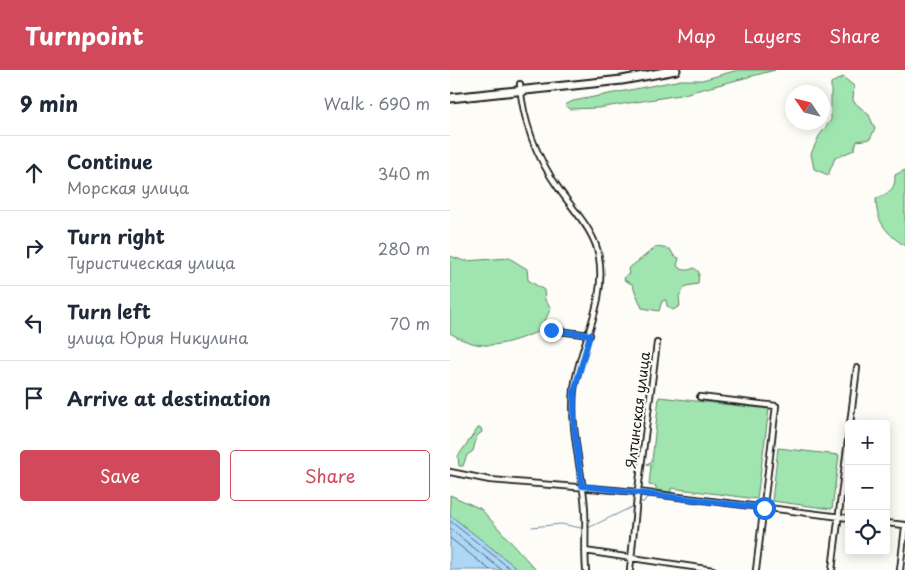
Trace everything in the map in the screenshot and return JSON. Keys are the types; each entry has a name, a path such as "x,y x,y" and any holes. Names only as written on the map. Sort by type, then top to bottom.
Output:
{"main road":[{"path":"450,98 520,88 622,80 676,70"}],"street":[{"path":"520,88 524,116 536,149 549,175 584,224 597,247 600,265 596,307 590,335 575,382 573,399 574,434 582,486 586,570"},
{"path":"551,330 590,335"},
{"name":"Ялтинская улица","path":"630,570 657,343"},
{"path":"850,420 857,368"},
{"path":"700,398 776,406 756,570"},
{"path":"832,570 845,463"},
{"path":"450,472 490,480 582,486 845,518"},
{"path":"890,524 905,526 900,570"},
{"path":"585,551 713,570"}],"green space":[{"path":"738,70 775,70 680,95 598,108 569,109 565,105 573,101 681,80 702,80"},
{"path":"843,77 854,86 853,101 869,115 875,129 870,139 857,141 854,150 835,158 828,175 814,169 811,154 824,130 830,130 831,83"},
{"path":"905,170 905,246 888,232 880,221 876,199 893,188 895,175"},
{"path":"656,247 670,249 674,256 679,258 677,266 681,269 694,268 699,272 698,284 686,286 679,296 680,306 673,310 667,306 666,300 662,301 659,311 642,308 632,284 624,280 625,276 629,274 628,269"},
{"path":"450,256 464,261 509,258 527,269 528,280 544,290 545,300 551,308 540,331 495,345 473,343 450,333"},
{"path":"659,397 769,409 757,499 671,488 671,492 656,490 656,486 649,485 651,465 647,464 652,461"},
{"path":"478,428 481,428 482,432 477,436 473,451 467,455 463,466 459,466 458,456"},
{"path":"778,448 839,455 832,509 772,501"},
{"path":"450,495 481,509 536,570 519,570 450,515"}],"water":[{"path":"450,515 519,570 450,570"}],"waterway":[{"path":"639,502 644,502 646,498 650,497"},
{"path":"588,528 634,506"},
{"path":"532,527 561,524 581,528"}],"route":[{"path":"551,330 590,335 575,382 573,406 582,486 764,508"}]}
